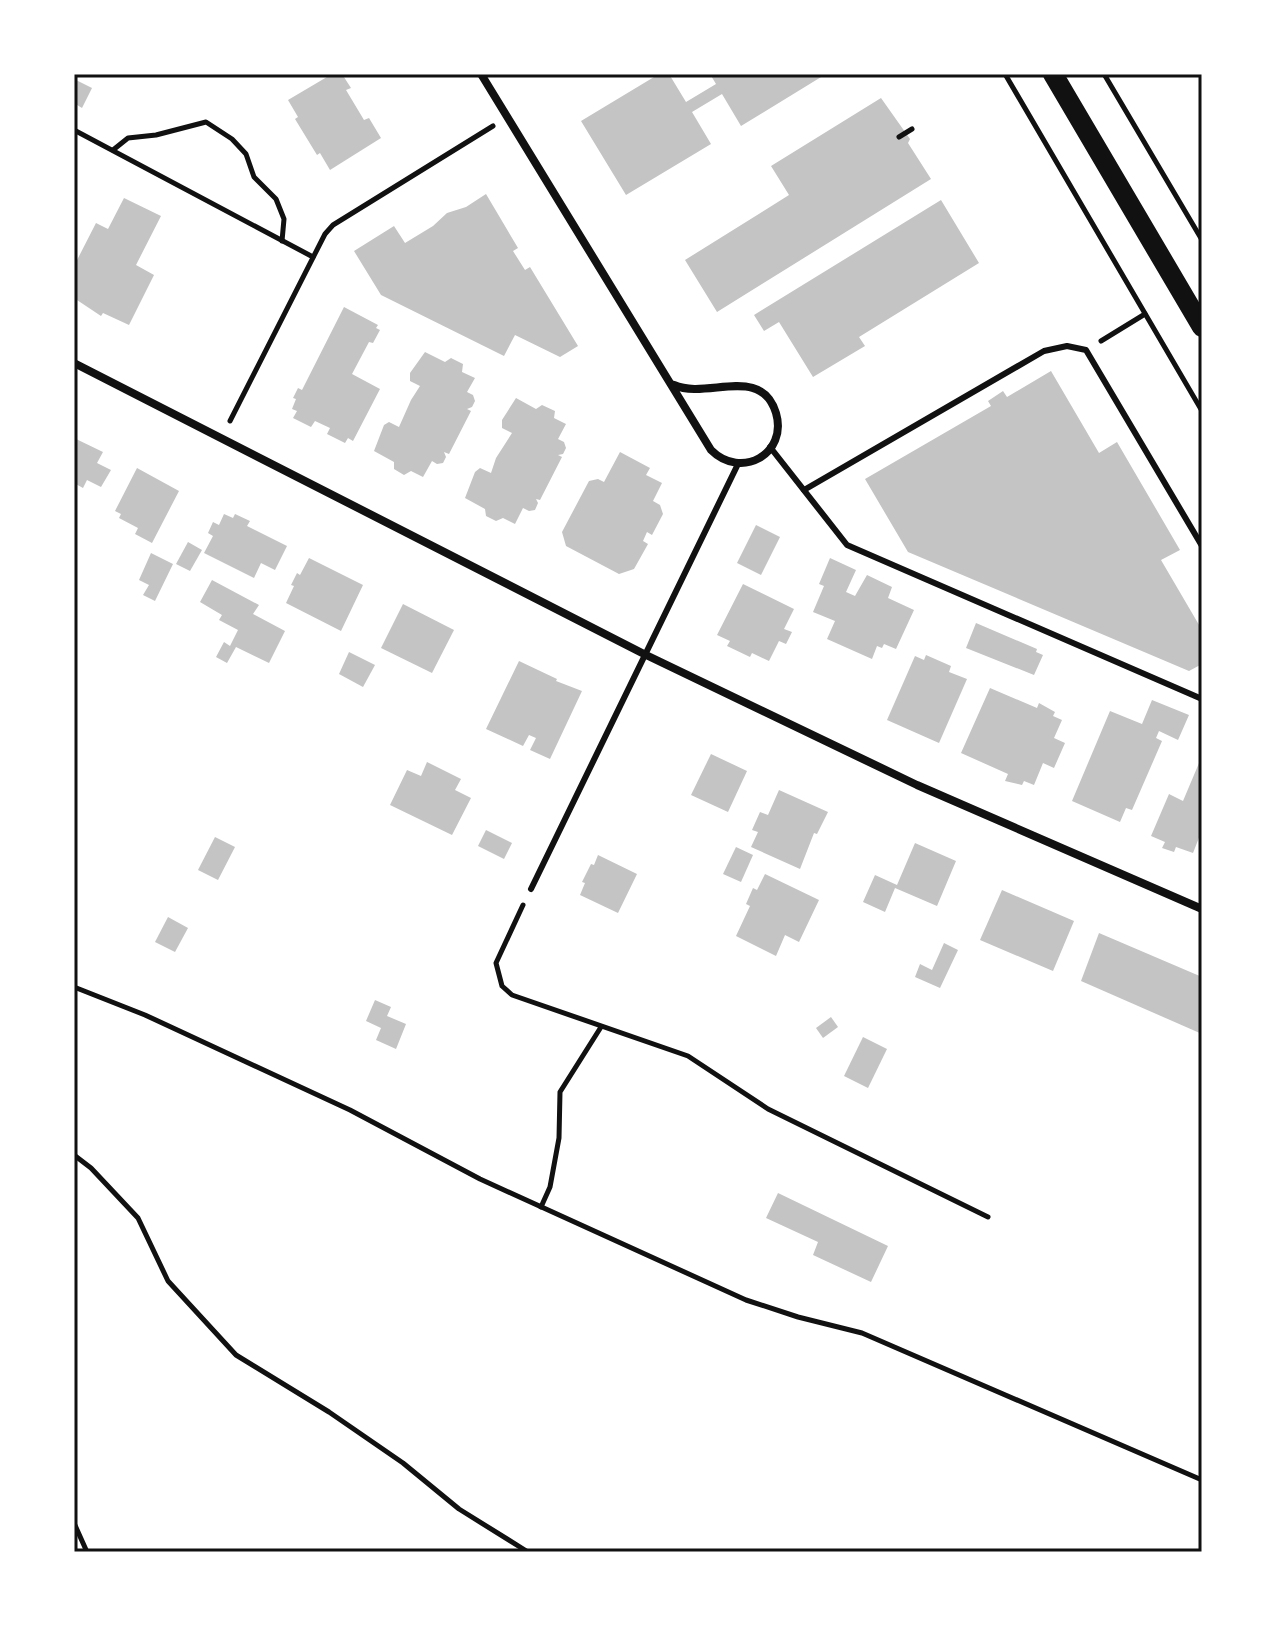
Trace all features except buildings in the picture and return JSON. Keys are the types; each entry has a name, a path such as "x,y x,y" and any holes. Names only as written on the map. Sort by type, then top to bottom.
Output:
{"main road":[{"path":"1053,74 1202,327"}],"street":[{"path":"481,74 711,450 726,462 738,464 764,455 770,447 775,438 777,417 764,394 753,387 738,384 697,391 674,385"},
{"path":"74,363 644,654 917,785 1202,909"}],"lane":[{"path":"804,490 1044,351 1067,346 1086,350 1202,546"},
{"path":"770,447 847,545 1202,699"},
{"path":"531,889 738,464"}],"path":[{"path":"1005,74 1202,411"},
{"path":"1104,74 1202,240"},
{"path":"220,440 325,234 333,225 508,117"},
{"path":"113,150 128,138 156,135 206,122 232,139 246,154 254,177 276,199 284,219 282,241"},
{"path":"899,137 912,129"},
{"path":"74,130 313,257"},
{"path":"1086,350 1145,314"},
{"path":"531,889 496,963 502,986 512,995 688,1056 768,1109 988,1217"},
{"path":"74,987 145,1015 350,1110 480,1179 746,1300 862,1333 1202,1480"},
{"path":"541,1207 550,1187 559,1138 560,1092 601,1027"},
{"path":"74,1155 91,1168 138,1218 168,1281 236,1355 329,1412 403,1463 459,1509 528,1552"},
{"path":"74,1523 87,1552"}]}
